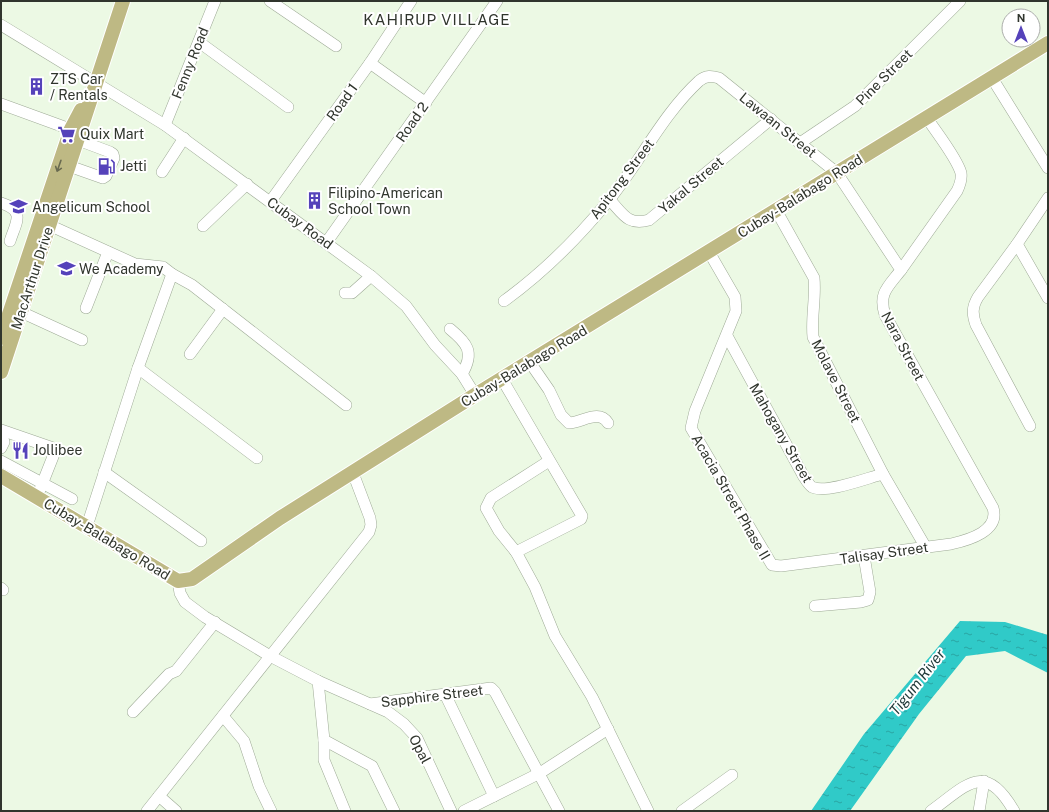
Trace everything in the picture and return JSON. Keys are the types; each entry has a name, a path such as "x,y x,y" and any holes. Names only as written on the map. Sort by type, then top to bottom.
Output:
{"main road":[{"path":"1,338 96,83 123,1"},
{"name":"Cubay-Balabago Road","path":"1,476 178,581 192,579 280,518 354,473 529,361 1048,43"},
{"name":"MacArthur Drive","path":"1,372 69,166 77,134"}],"street":[{"name":"Fenny Road","path":"165,125 215,1"},
{"path":"270,1 336,46"},
{"name":"Road 1","path":"270,202 370,63 411,1"},
{"name":"Road 2","path":"326,243 497,1"},
{"name":"Pine Street","path":"800,143 855,106 960,1"},
{"name":"Cubay Road","path":"1,25 165,125 371,276 406,306 436,345 462,374 475,395"},
{"path":"199,42 288,107"},
{"path":"370,63 426,103"},
{"name":"Apitong Street","path":"504,301 552,264 610,200 650,142 690,90 710,76 719,78"},
{"name":"Lawaan Street","path":"719,78 837,173"},
{"path":"992,78 1048,168"},
{"path":"1,104 77,134 110,152 113,154 114,158 106,176 103,178 69,166"},
{"name":"Nara Street","path":"927,118 956,163 961,173 961,181 957,191 886,289 882,298 885,315 993,508 995,513 991,525"},
{"name":"Yakal Street","path":"610,200 631,221 638,223 649,220 771,119"},
{"path":"162,172 184,138"},
{"path":"837,173 901,270"},
{"path":"203,226 247,184"},
{"path":"1030,426 972,315 973,305 978,297 1017,244 1048,198"},
{"path":"1,203 12,207 17,212 17,219 10,241"},
{"name":"Molave Street","path":"776,210 814,278 815,289 812,319 813,338 883,474 925,546"},
{"path":"49,225 135,264 163,267 172,274 192,284 346,405"},
{"path":"1017,244 1048,298"},
{"path":"86,308 108,252"},
{"name":"Acacia Street Phase II","path":"709,252 734,297 736,311 695,411 691,428 772,566"},
{"path":"87,526 138,368 172,274"},
{"path":"345,293 352,293 371,276"},
{"path":"190,354 223,309"},
{"path":"21,312 82,340"},
{"path":"450,329 464,341 467,347 469,359 462,374"},
{"name":"Mahogany Street","path":"726,336 804,477 811,486 820,489 883,474"},
{"path":"529,361 550,390 561,414 569,423 598,415 604,418 608,423"},
{"path":"138,368 257,458"},
{"path":"502,379 582,516 581,519 516,552"},
{"path":"1,430 56,449 37,497"},
{"path":"1,433 4,442 1,448"},
{"path":"549,460 496,495 487,503 486,508 495,525 516,552 535,587 556,636 592,697 648,811"},
{"path":"1,461 72,499"},
{"path":"104,472 201,541"},
{"path":"147,811 369,532 371,525 370,518 354,473"},
{"name":"Talisay Street","path":"772,566 864,556 925,546 951,544 976,536 991,525"},
{"path":"814,606 861,602 868,600 870,592 864,556"},
{"name":"Opal","path":"178,581 180,593 185,602 215,622 270,656 318,681 370,704 396,718 413,733 451,811"},
{"path":"133,712 169,674 176,671 215,622"},
{"path":"318,681 324,740 324,760 345,811"},
{"name":"Sapphire Street","path":"370,704 491,688 495,692 540,773"},
{"path":"445,694 494,796"},
{"path":"223,716 244,741 259,786 271,811"},
{"path":"464,811 540,773 608,729"},
{"path":"324,740 372,766 394,811"},
{"path":"540,773 559,811"},
{"path":"682,811 732,775"},
{"path":"979,811 984,781"},
{"path":"931,811 974,782 984,781 998,788 1014,811"},
{"path":"159,796 176,811"}],"water":[{"name":"Tigum River","path":"960,621 1005,622 1048,635 1048,673 1005,651 966,656 919,714 850,811 811,811 864,734"}],"place":[{"name":"ZTS Car / Rentals","path":"37,87"},
{"name":"Quix Mart","path":"67,134"},
{"name":"Jetti","path":"107,166"},
{"name":"Filipino-American School Town","path":"315,201"},
{"name":"Angelicum School","path":"19,207"},
{"name":"We Academy","path":"66,269"},
{"name":"Jollibee","path":"20,450"}],"district":[{"name":"KAHIRUP VILLAGE","path":"437,19"}]}
